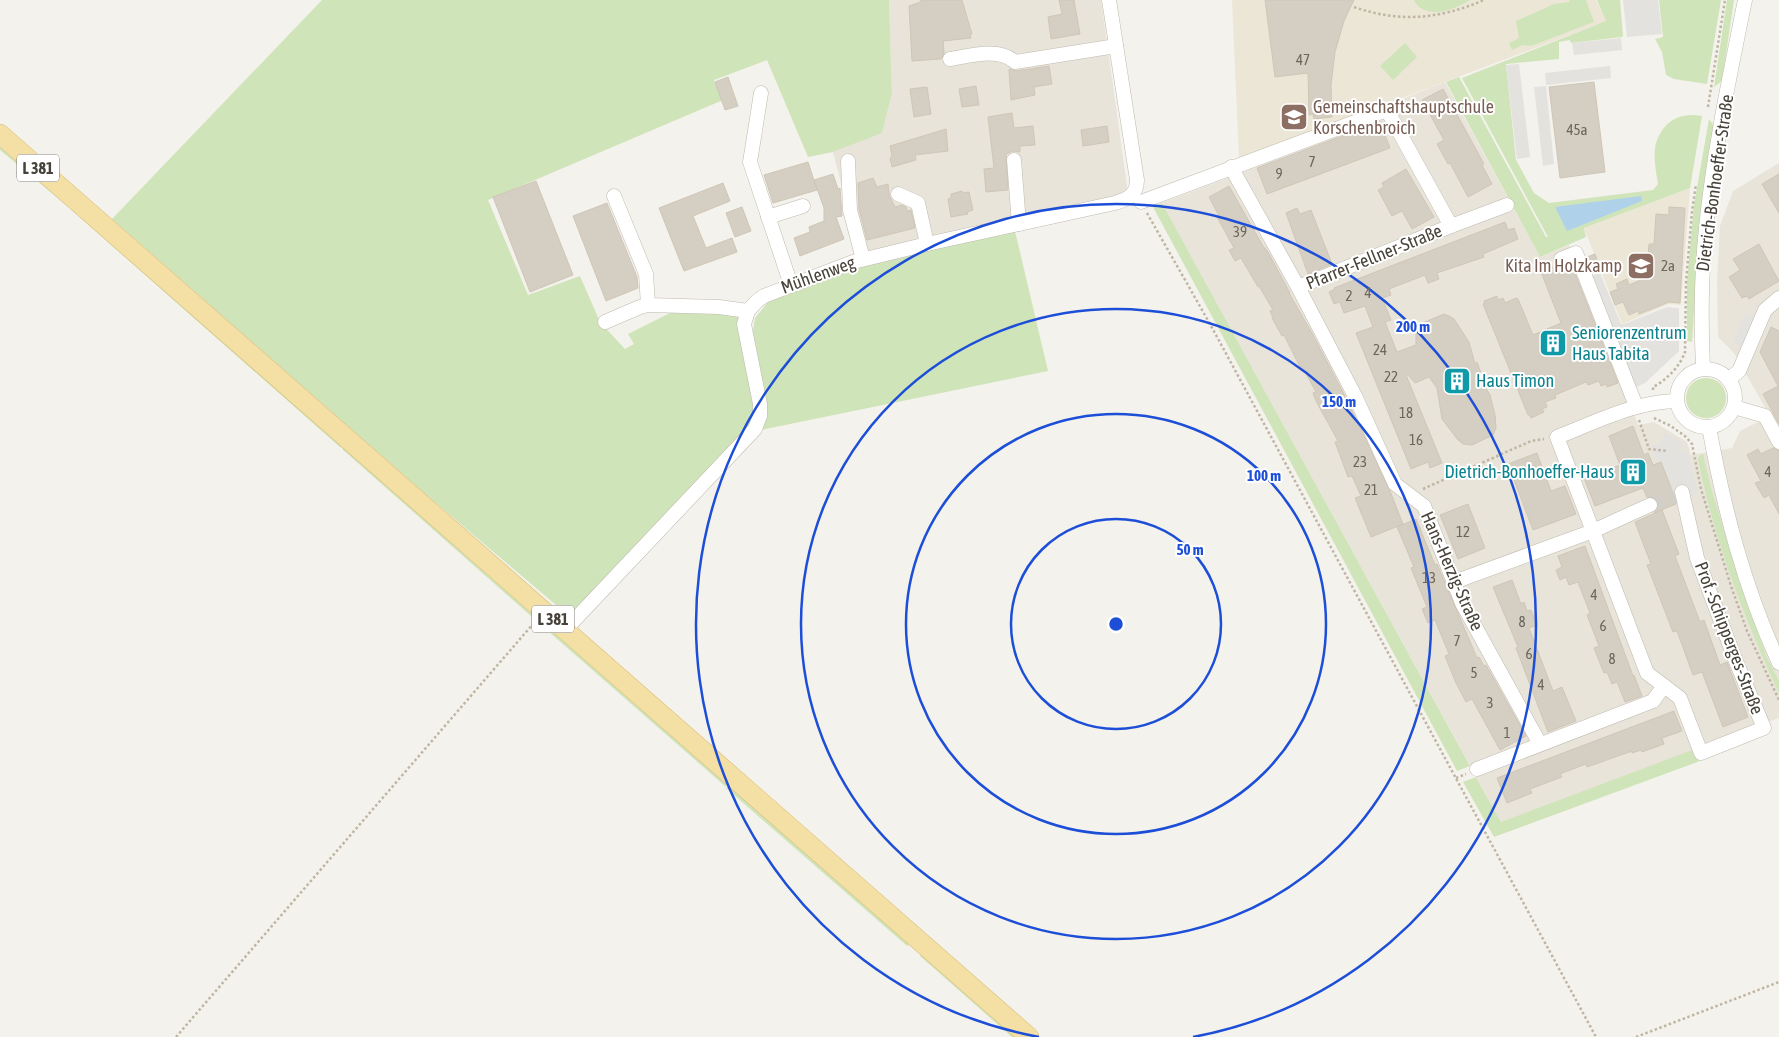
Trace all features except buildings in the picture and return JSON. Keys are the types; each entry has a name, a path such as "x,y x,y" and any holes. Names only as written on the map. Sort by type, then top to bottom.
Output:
{"main road":[{"name":"L 381","path":"0,134 1029,1037"}],"street":[{"name":"Mühlenweg","path":"748,311 756,301 764,296 863,259 1114,204 1129,198 1135,192 1137,180 1109,0"},
{"name":"Dietrich-Bonhoeffer-Straße","path":"1703,368 1702,297 1707,219 1728,89 1745,0"},
{"path":"950,58 1002,55 1010,57 1015,62 1116,46"},
{"path":"761,93 750,162 791,285"},
{"name":"Pfarrer-Fellner-Straße","path":"1141,202 1388,110 1451,226"},
{"path":"1014,160 1019,224"},
{"path":"848,161 850,210 863,259"},
{"name":"Hans-Herzig-Straße","path":"1231,168 1298,287 1356,398 1395,484 1424,506 1462,603 1540,744"},
{"path":"898,194 918,203 927,244"},
{"path":"614,196 646,274 648,305"},
{"name":"Pfarrer-Fellner-Straße","path":"1298,287 1507,205"},
{"path":"768,218 803,206"},
{"path":"1561,259 1576,253 1612,339 1636,406"},
{"path":"1729,379 1739,371 1765,310 1779,298"},
{"path":"565,630 755,429 760,416 760,404 745,335 745,318 748,311 719,306 648,305 604,322"},
{"path":"1703,368 1713,369 1729,379 1736,397 1734,407 1725,421 1709,427 1693,425 1686,420 1681,414 1676,400 1677,390 1687,375 1703,368"},
{"path":"1592,531 1557,437 1636,406 1676,400"},
{"path":"1734,407 1765,416 1779,442"},
{"path":"1709,427 1721,492 1734,541 1751,595 1779,663"},
{"name":"Prof.-Schipperges-Straße","path":"1592,531 1647,673 1680,698 1701,753 1764,728 1735,659 1697,558 1682,492"},
{"path":"1454,582 1592,531 1650,505"},
{"path":"1477,769 1653,701 1664,686"}],"path":[{"path":"1354,7 1386,16 1425,17 1454,12 1484,0"},
{"path":"1141,202 1210,324 1596,1037"},
{"path":"1653,402 1654,418 1671,426 1690,441 1694,449 1698,472"},
{"path":"1636,406 1640,425 1649,449 1667,451"},
{"path":"1410,495 1531,441 1557,437"},
{"path":"176,1037 545,612"},
{"path":"1636,1037 1779,982"}],"shaded area":[{"path":"889,0 1101,0 1128,193 859,253 833,152 882,132 892,93"},
{"name":"Gemeinschaftshauptschule Korschenbroich","path":"1232,0 1596,0 1607,21 1239,159"},
{"path":"1623,0 1658,0 1662,34 1627,37"},
{"path":"1621,38 1622,50 1574,55 1572,43"},
{"path":"1519,64 1530,157 1517,159 1506,65"},
{"path":"1610,66 1611,78 1546,85 1545,73"},
{"path":"1445,82 1540,257 1569,245 1638,425 1654,422 1687,442 1691,455 1732,448 1740,431 1770,416 1734,353 1718,337 1717,282 1720,226 1733,191 1779,163 1779,718 1501,822 1162,203 1397,114 1392,103"},
{"path":"1546,86 1554,164 1543,166 1534,87"},
{"name":"Kita Im Holzkamp","path":"1690,188 1681,305 1669,304 1622,324 1584,228"},
{"path":"1600,273 1621,324 1667,307 1679,308 1679,351 1645,383 1634,388 1591,276"},
{"path":"1746,313 1756,318 1743,347 1733,342"},
{"path":"1665,433 1683,444 1678,453 1687,451 1698,494 1688,497 1677,504 1662,462 1657,463 1651,446 1661,443"}],"green space":[{"path":"322,0 889,0 892,93 882,133 833,152 808,157 767,60 714,80 723,100 488,200 528,295 580,276 600,322 625,349 634,344 628,334 670,313 698,310 736,314 739,318 757,395 752,421 739,437 569,616 430,498 112,219"},
{"path":"1414,0 1470,0 1448,10 1432,12 1419,6"},
{"path":"1570,0 1586,0 1594,22 1531,46 1523,45 1512,50 1509,43 1519,38 1516,21 1554,4 1569,2"},
{"path":"1597,0 1620,0 1622,37 1571,43 1570,40 1559,42 1559,59 1506,64 1516,160 1534,193 1549,203 1653,190 1658,184 1655,151 1660,133 1664,127 1675,119 1687,115 1702,116 1690,188 1584,228 1586,237 1540,257 1446,82 1459,77 1546,237 1548,237 1462,78 1606,21"},
{"path":"1659,0 1721,0 1707,84 1674,79 1666,75 1662,52 1655,39 1663,37"},
{"path":"1727,0 1734,0 1722,81 1714,87"},
{"path":"1405,43 1417,57 1393,80 1380,66"},
{"path":"1709,119 1714,126 1701,207 1692,342 1687,341 1687,282 1694,205"},
{"path":"0,144 343,444 341,448 66,205 0,150"},
{"path":"1162,203 1470,766 1457,771 1153,207"},
{"path":"1015,231 1048,371 761,430 752,337 755,318 768,302 866,263"},
{"path":"1702,378 1710,378 1717,381 1723,387 1726,398 1723,409 1717,415 1710,418 1702,418 1695,415 1689,409 1686,402 1686,394 1689,387 1695,381"},
{"path":"345,446 534,613 531,616 342,449"},
{"path":"1703,454 1711,488 1745,598 1767,658 1779,681 1779,693 1742,607 1721,549 1698,459"},
{"path":"543,622 727,784 726,787 540,624"},
{"path":"1695,749 1700,761 1494,837 1463,782 1476,777 1501,822"},
{"path":"729,786 910,944 907,946 726,788"},
{"path":"922,953 1018,1037 1012,1037 920,956"}],"water":[{"path":"1641,196 1642,201 1567,231 1555,207"}],"tunnel":[{"path":"1650,505 1674,495"}],"place":[{"name":"Gemeinschaftshauptschule Korschenbroich","path":"1294,117"},
{"name":"Kita Im Holzkamp","path":"1641,266"},
{"name":"Seniorenzentrum Haus Tabita","path":"1553,343"},
{"name":"Haus Timon","path":"1457,381"},
{"name":"Dietrich-Bonhoeffer-Haus","path":"1633,472"}]}
